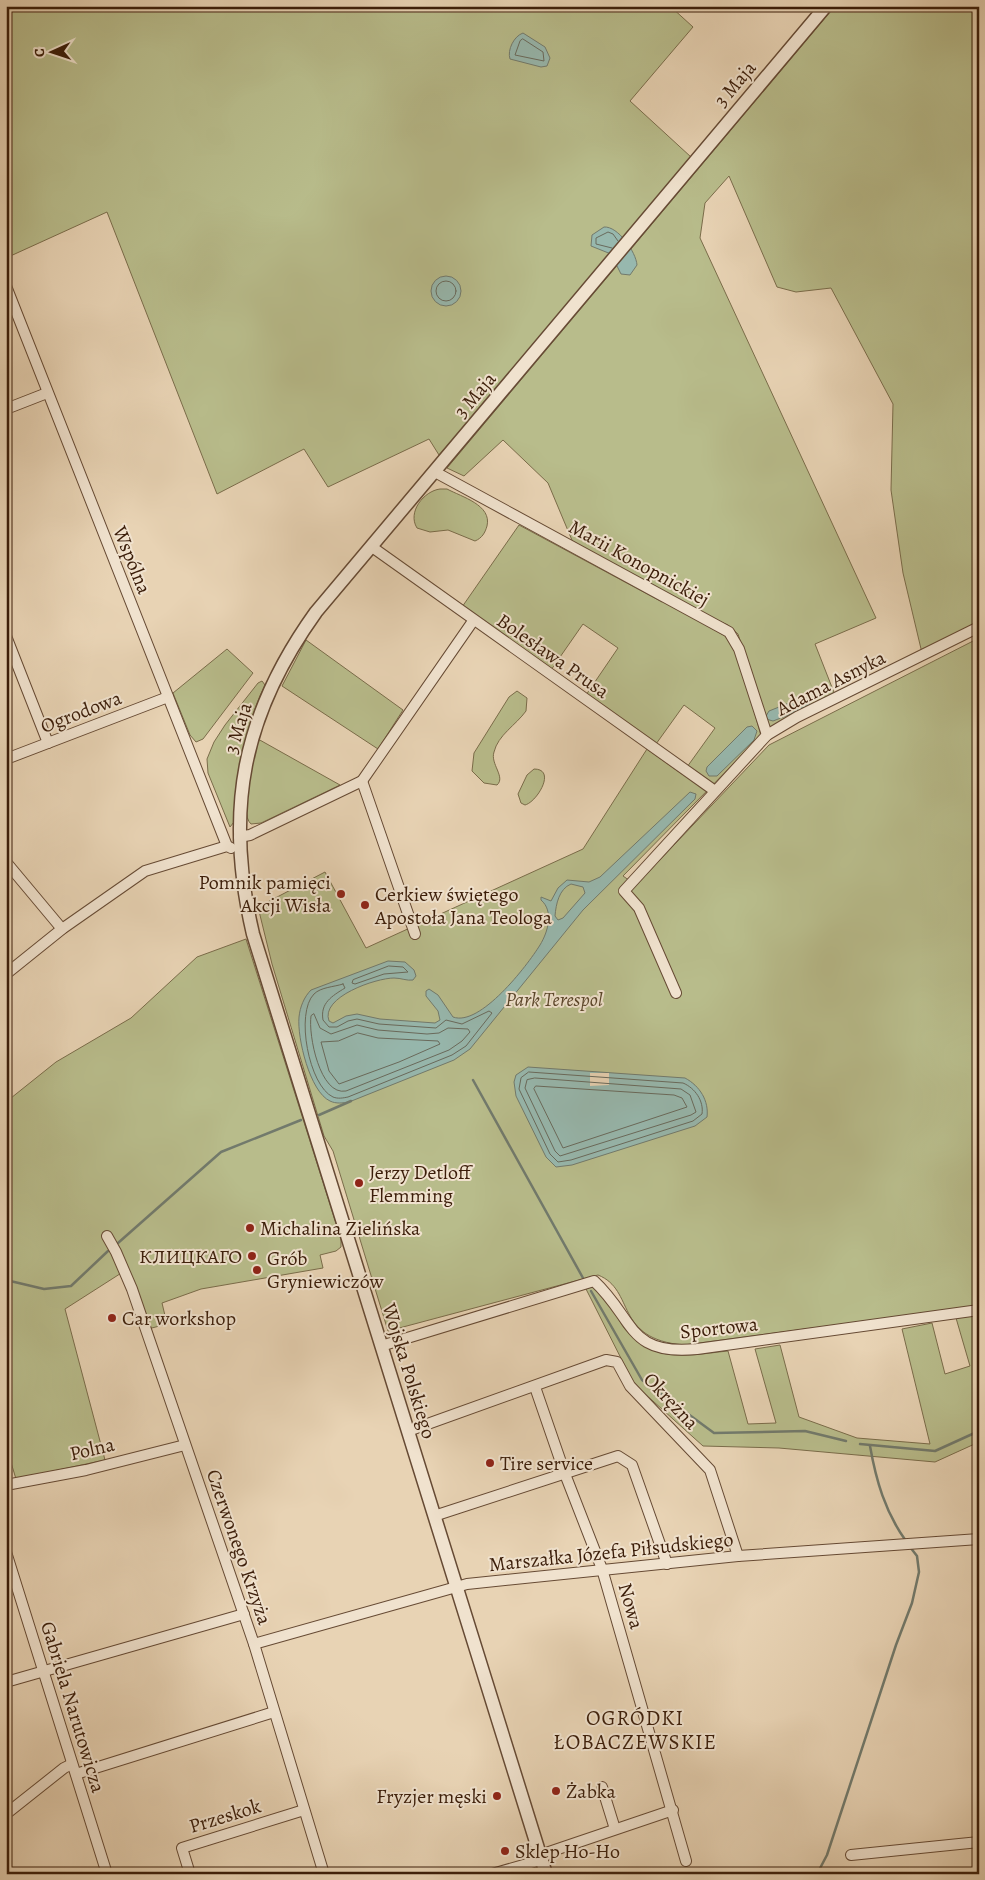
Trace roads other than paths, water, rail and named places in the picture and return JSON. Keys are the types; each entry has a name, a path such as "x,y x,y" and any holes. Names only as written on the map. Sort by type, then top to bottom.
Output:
{"street":[{"name":"3 Maja","path":"235,844 249,753 258,721 272,684 293,645 316,612 826,6"},
{"name":"Wspólna","path":"6,286 168,697 235,844"},
{"path":"6,409 47,393"},
{"name":"Marii Konopnickiej","path":"434,472 729,632 739,649 767,735"},
{"name":"Bolesława Prusa","path":"372,547 473,621 715,791"},
{"path":"6,974 62,929 145,871 235,844 362,781 473,621"},
{"name":"Adama Asnyka","path":"676,993 639,908 624,890 767,735 798,717 979,627"},
{"path":"6,636 48,743"},
{"name":"Ogrodowa","path":"6,759 168,697"},
{"path":"362,781 414,934"},
{"name":"Wojska Polskiego","path":"235,844 252,934 546,1874"},
{"path":"6,862 62,929"},
{"name":"Czerwonego Krzyża","path":"107,1236 132,1288 244,1614 324,1874"},
{"name":"Sportowa","path":"381,1346 594,1282 603,1290 637,1336 654,1347 674,1351 746,1343 979,1310"},
{"name":"Okrężna","path":"408,1431 606,1360 618,1362 630,1386 710,1470 738,1556"},
{"name":"Nowa","path":"535,1387 565,1474 602,1568 673,1810 686,1861"},
{"name":"Polna","path":"6,1485 86,1470 185,1445"},
{"path":"434,1516 618,1456 632,1465 667,1564"},
{"name":"Marszałka Józefa Piłsudskiego","path":"254,1644 456,1586 602,1568 667,1564 738,1556 979,1539"},
{"name":"Gabriela Narutowicza","path":"6,1552 107,1874"},
{"path":"6,1682 244,1614"},
{"path":"6,1814 64,1768 74,1769 274,1712"},
{"path":"602,1787 615,1830"},
{"name":"Przeskok","path":"190,1874 182,1848 304,1810"},
{"path":"492,1874 541,1860 550,1852 673,1810"},
{"path":"851,1856 979,1842"}],"water":[{"path":"523,33 545,47 550,58 547,66 541,67 510,59 509,55 512,44"},
{"path":"604,227 615,231 630,247 637,265 630,275 621,274 611,254 591,246 592,235"},
{"path":"446,276 457,280 461,291 457,302 446,306 435,302 431,291 435,280"},
{"path":"804,697 810,700 810,705 807,708 773,721 766,719 769,711"},
{"path":"752,726 757,731 754,740 717,776 709,776 706,771 707,767 747,727"},
{"path":"690,792 696,794 695,799 583,910 470,1049 454,1060 349,1102 335,1103 330,1101 316,1087 306,1064 299,1026 300,1010 304,999 311,990 388,961 405,962 414,970 416,976 413,980 386,979 351,990 333,1004 328,1012 329,1021 333,1023 346,1016 357,1014 380,1019 435,1023 440,1020 438,1011 426,996 426,991 429,989 438,995 453,1017 464,1018 476,1013 502,993 525,967 540,945 547,928 549,916 541,897 551,901 558,888 567,880 589,882 600,877","holes":["571,884 583,887 585,893 563,918 558,920 555,916 556,907 564,889"]},
{"path":"528,1067 685,1078 695,1085 702,1094 707,1105 707,1117 695,1126 572,1165 556,1167 546,1157 516,1096 514,1082 516,1075"}],"waterway":[{"path":"473,1080 583,1278"},
{"path":"319,1115 351,1101"},
{"path":"118,1243 221,1152 301,1120"},
{"path":"6,1280 44,1289 71,1286 108,1251"},
{"path":"591,1291 642,1380 714,1433 805,1431 846,1441"},
{"path":"860,1444 935,1451 979,1431"},
{"path":"870,1446 882,1495 892,1519 906,1541"},
{"path":"817,1874 827,1855 896,1645 912,1603 919,1572 917,1556 910,1547"}],"place":[{"name":"Pomnik pamięci Akcji Wisła","path":"341,894"},
{"name":"Cerkiew świętego Apostoła Jana Teologa","path":"365,905"},
{"name":"Jerzy Detloff Flemming","path":"359,1183"},
{"name":"Michalina Zielińska","path":"250,1228"},
{"name":"КЛИЦКАГО","path":"252,1256"},
{"name":"Grób Gryniewiczów","path":"257,1270"},
{"name":"Car workshop","path":"112,1318"},
{"name":"Tire service","path":"490,1463"},
{"name":"Żabka","path":"556,1791"},
{"name":"Fryzjer męski","path":"497,1796"},
{"name":"Sklep Ho-Ho","path":"505,1851"}],"district":[{"name":"OGRÓDKI ŁOBACZEWSKIE","path":"635,1730"}],"park label":[{"name":"Park Terespol","path":"554,999"}]}
